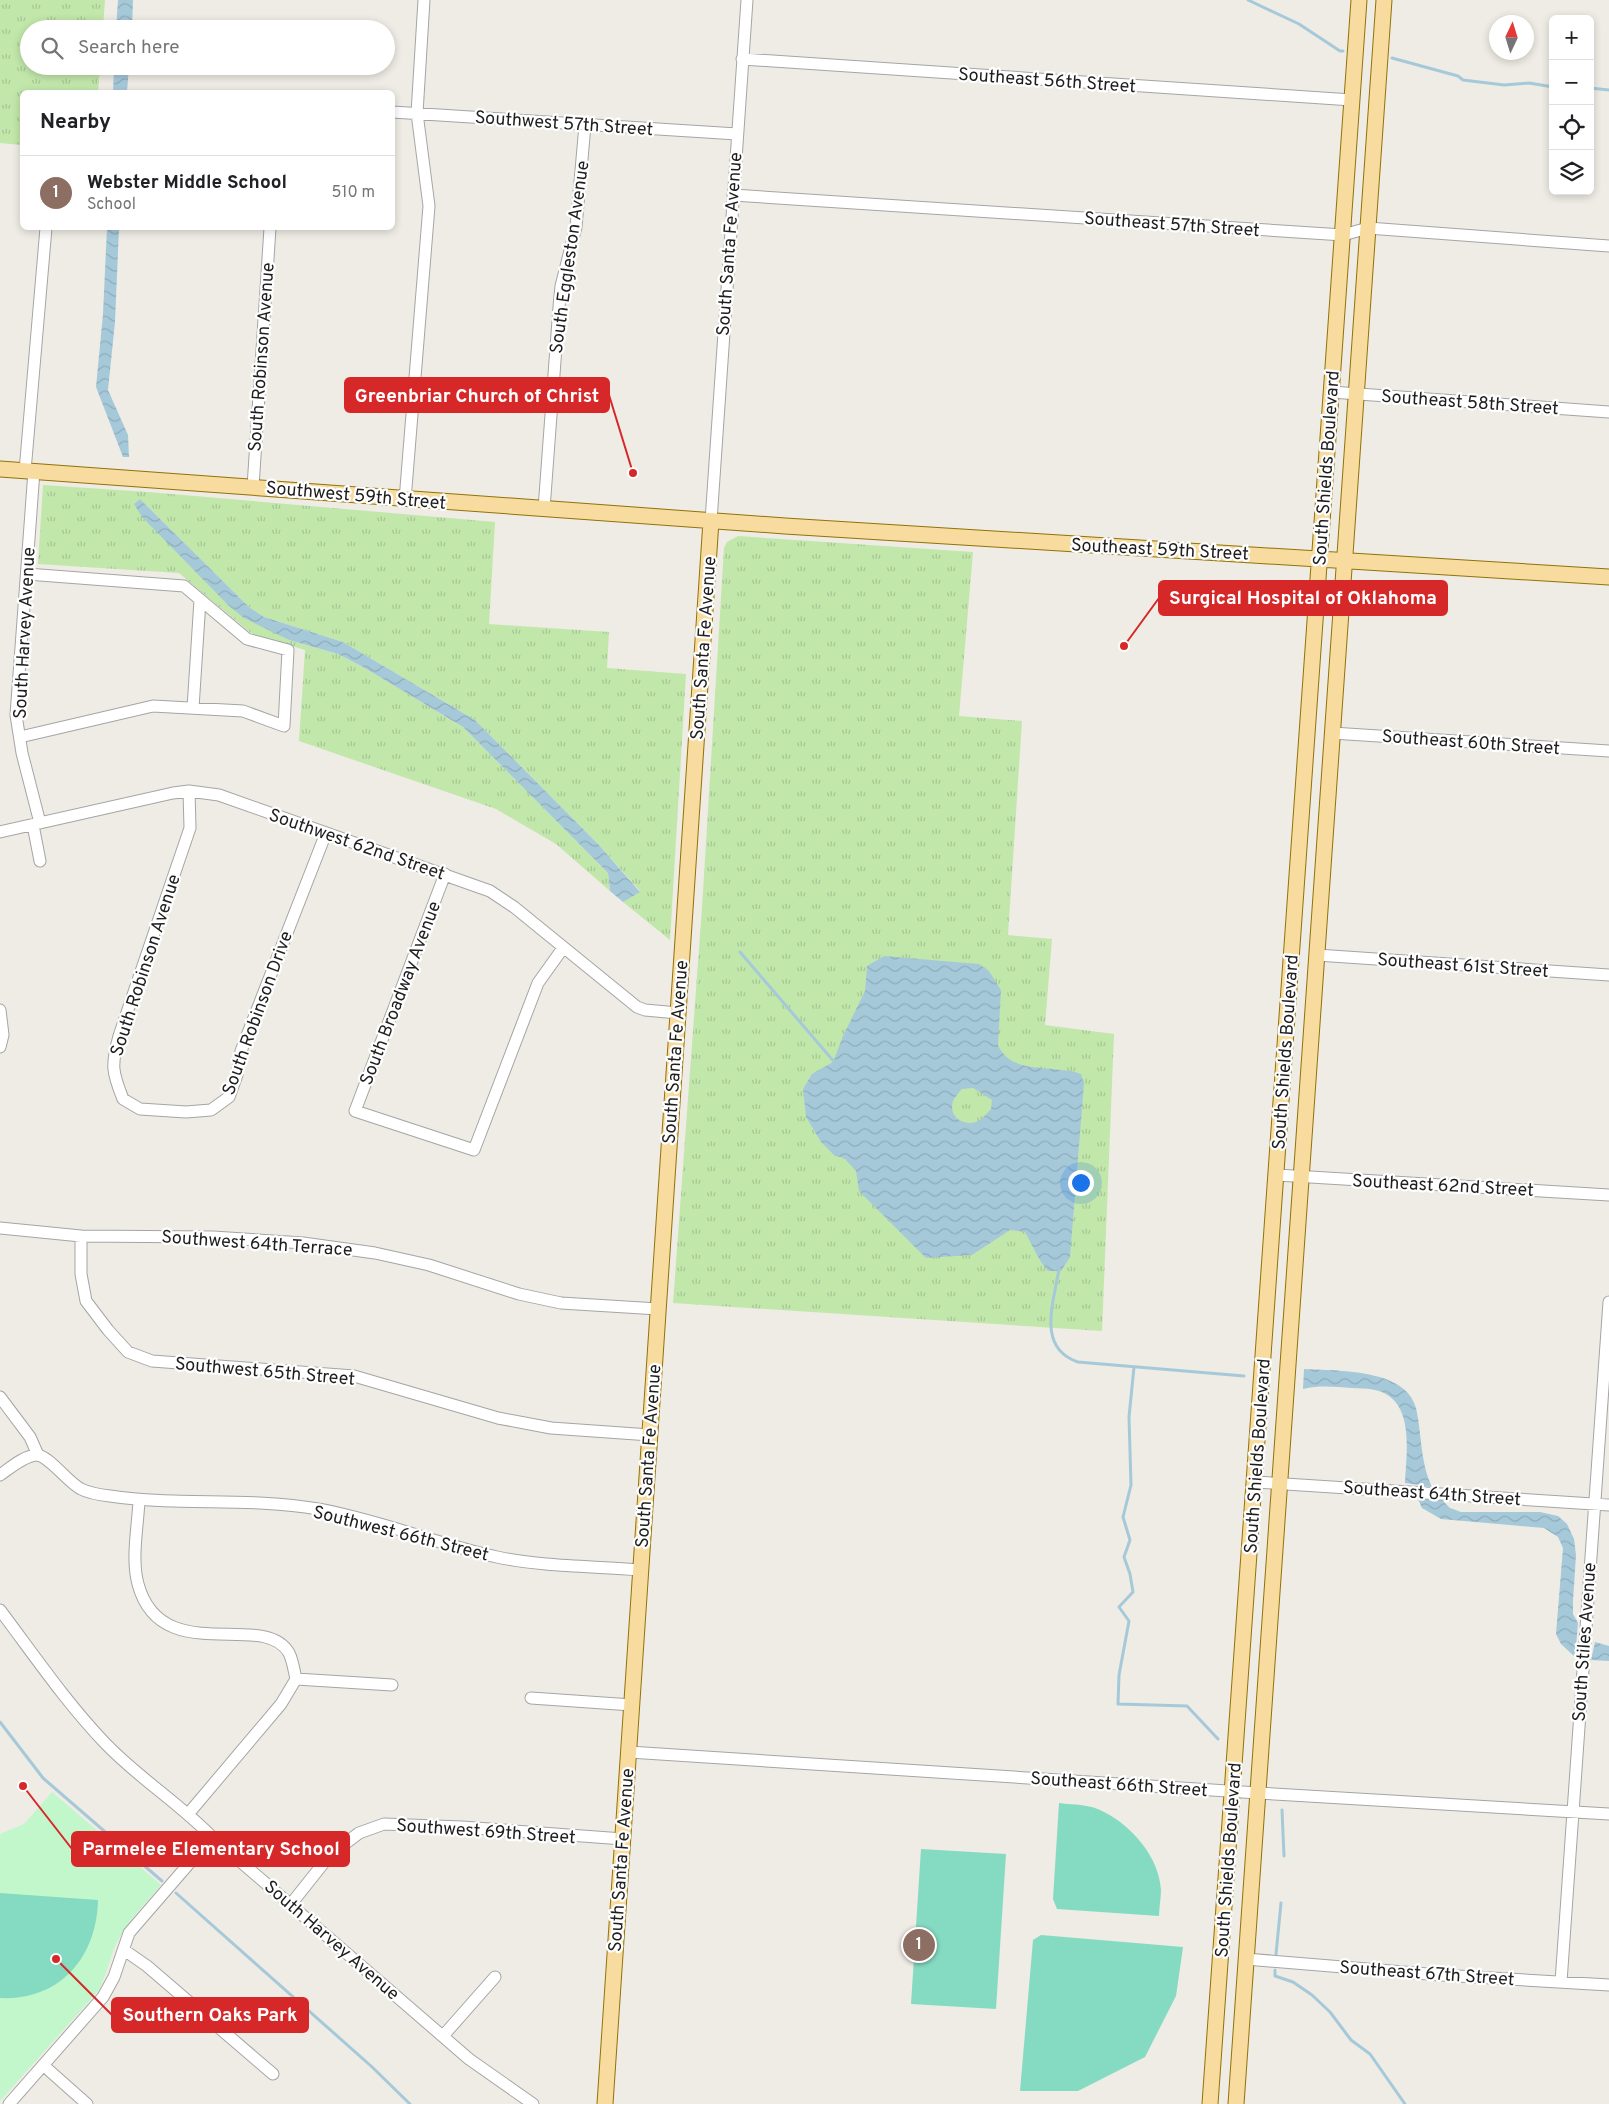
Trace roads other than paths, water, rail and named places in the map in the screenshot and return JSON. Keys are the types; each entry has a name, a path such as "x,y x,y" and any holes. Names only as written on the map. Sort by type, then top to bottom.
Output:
{"main road":[{"name":"South Shields Boulevard","path":"1210,2104 1256,1482 1360,0"},
{"name":"South Shields Boulevard","path":"1236,2104 1384,0"},
{"name":"Southwest 59th Street","path":"0,469 711,521"},
{"name":"Southeast 59th Street","path":"711,521 1609,577"},
{"name":"South Santa Fe Avenue","path":"605,2104 711,521"},
{"path":"1298,869 1323,871"}],"street":[{"path":"405,500 429,206 417,114 424,0"},
{"name":"South Santa Fe Avenue","path":"711,521 736,134 747,0"},
{"name":"Southeast 56th Street","path":"742,59 1352,100"},
{"name":"Southwest 57th Street","path":"395,112 736,134"},
{"name":"South Eggleston Avenue","path":"544,509 561,286 576,228 585,125"},
{"name":"Southeast 57th Street","path":"733,195 1343,235 1368,228 1609,246"},
{"name":"South Harvey Avenue","path":"40,861 37,824 16,715 27,574 30,471 46,230"},
{"name":"South Robinson Avenue","path":"252,487 270,230"},
{"name":"Southeast 58th Street","path":"1331,392 1609,412"},
{"path":"20,737 153,706 243,711 284,726 288,650 247,639 184,586 27,574"},
{"path":"193,708 200,600"},
{"name":"Southeast 60th Street","path":"1332,732 1609,751"},
{"name":"South Robinson Avenue","path":"160,1111 140,1109 123,1100 112,1062 190,828 189,791"},
{"name":"Southwest 62nd Street","path":"0,832 189,791 219,795 475,885 502,899 637,1007 646,1010 678,1013"},
{"name":"South Robinson Drive","path":"160,1111 211,1110 229,1097 237,1075 241,1051 326,833"},
{"name":"South Broadway Avenue","path":"445,874 355,1112 474,1150 538,983 563,948"},
{"name":"Southeast 61st Street","path":"1317,955 1609,975"},
{"path":"0,1010 3,1035 0,1047"},
{"name":"Southeast 62nd Street","path":"1277,1175 1609,1195"},
{"name":"Southwest 64th Terrace","path":"0,1228 81,1236 213,1237 312,1244 375,1253 429,1265 519,1294 561,1303 658,1309"},
{"name":"Southwest 65th Street","path":"81,1236 80,1274 86,1301 128,1352 152,1361 354,1376 498,1418 551,1428 650,1435"},
{"name":"South Stiles Avenue","path":"1561,1982 1609,1302"},
{"path":"0,1397 30,1437 38,1455 30,1457 0,1475"},
{"name":"Southwest 66th Street","path":"38,1455 81,1489 104,1496 139,1500 270,1505 316,1509 352,1516 497,1557 530,1562 641,1570"},
{"name":"Southeast 64th Street","path":"1256,1482 1609,1505"},
{"path":"139,1500 136,1560 138,1583 144,1598 157,1616 172,1627 192,1632 262,1636 275,1641 288,1652 296,1679 281,1704 189,1813"},
{"name":"South Harvey Avenue","path":"0,1610 65,1699 105,1743 158,1791 189,1813 212,1837 469,2059 533,2104"},
{"path":"296,1679 392,1686"},
{"path":"531,1698 632,1705"},
{"name":"Southeast 66th Street","path":"628,1752 908,1769 1258,1794 1609,1814"},
{"name":"Southwest 69th Street","path":"291,1904 330,1855 359,1833 384,1824 462,1827 623,1839"},
{"path":"10,2104 103,1997 114,1978 129,1933 212,1837"},
{"path":"124,1950 147,1966 273,2074"},
{"name":"Southeast 67th Street","path":"1246,1960 1609,1985"},
{"path":"443,2036 495,1977"},
{"path":"42,2065 87,2104"}],"water":[{"path":"118,0 133,0 132,20 117,20"},
{"path":"114,75 128,75 127,90 113,90"},
{"path":"107,230 119,230 115,322 108,390 128,435 129,457 123,457 96,387 103,314"},
{"path":"140,499 249,607 264,617 343,642 475,720 599,845 640,892 623,902 610,891 608,873 463,727 338,654 289,640 244,618 228,605 142,517 134,504"},
{"path":"884,956 979,964 989,971 1001,990 998,1045 1004,1055 1023,1065 1081,1074 1084,1084 1070,1257 1061,1271 1048,1271 1038,1258 1025,1232 1010,1230 972,1255 926,1258 859,1191 856,1171 844,1158 835,1156 821,1142 806,1117 803,1089 812,1074 833,1062 843,1036 865,991 867,966","holes":["973,1088 992,1100 991,1109 976,1122 966,1123 958,1119 953,1112 953,1101 962,1089"]},
{"path":"1304,1369 1368,1374 1399,1385 1410,1395 1416,1408 1425,1468 1432,1487 1405,1483 1406,1429 1403,1415 1397,1404 1388,1395 1367,1389 1315,1387 1303,1389"},
{"path":"1417,1497 1441,1499 1450,1508 1461,1512 1540,1512 1558,1516 1567,1524 1574,1539 1576,1555 1573,1614 1578,1623 1575,1657 1561,1644 1556,1634 1563,1548 1558,1537 1544,1528 1441,1519 1422,1508"},
{"path":"1595,1642 1609,1646 1609,1661 1591,1660"}],"waterway":[{"path":"1248,0 1299,24 1340,51 1343,51"},
{"path":"1392,58 1458,76 1463,80 1504,85 1529,83 1549,86"},
{"path":"1594,88 1609,90"},
{"path":"740,952 836,1064"},
{"path":"1059,1269 1051,1323 1052,1335 1057,1346 1065,1355 1078,1362 1244,1376"},
{"path":"1134,1367 1129,1417 1131,1485 1123,1517 1130,1540 1124,1557 1130,1574 1133,1592 1119,1607 1129,1621 1119,1675 1118,1704 1187,1706 1218,1739"},
{"path":"0,1722 43,1778 162,1881"},
{"path":"1282,1810 1284,1856"},
{"path":"176,1893 371,2066 410,2104"},
{"path":"1276,1954 1281,1903"},
{"path":"1275,1970 1275,1976 1293,1982 1312,1995 1330,2012 1351,2040 1370,2054 1405,2104"}],"place":[{"name":"Greenbriar Church of Christ","path":"633,473"},
{"name":"Surgical Hospital of Oklahoma","path":"1124,646"},
{"name":"Parmelee Elementary School","path":"23,1786"},
{"name":"Webster Middle School","path":"919,1945"},
{"name":"Southern Oaks Park","path":"56,1959"}]}
